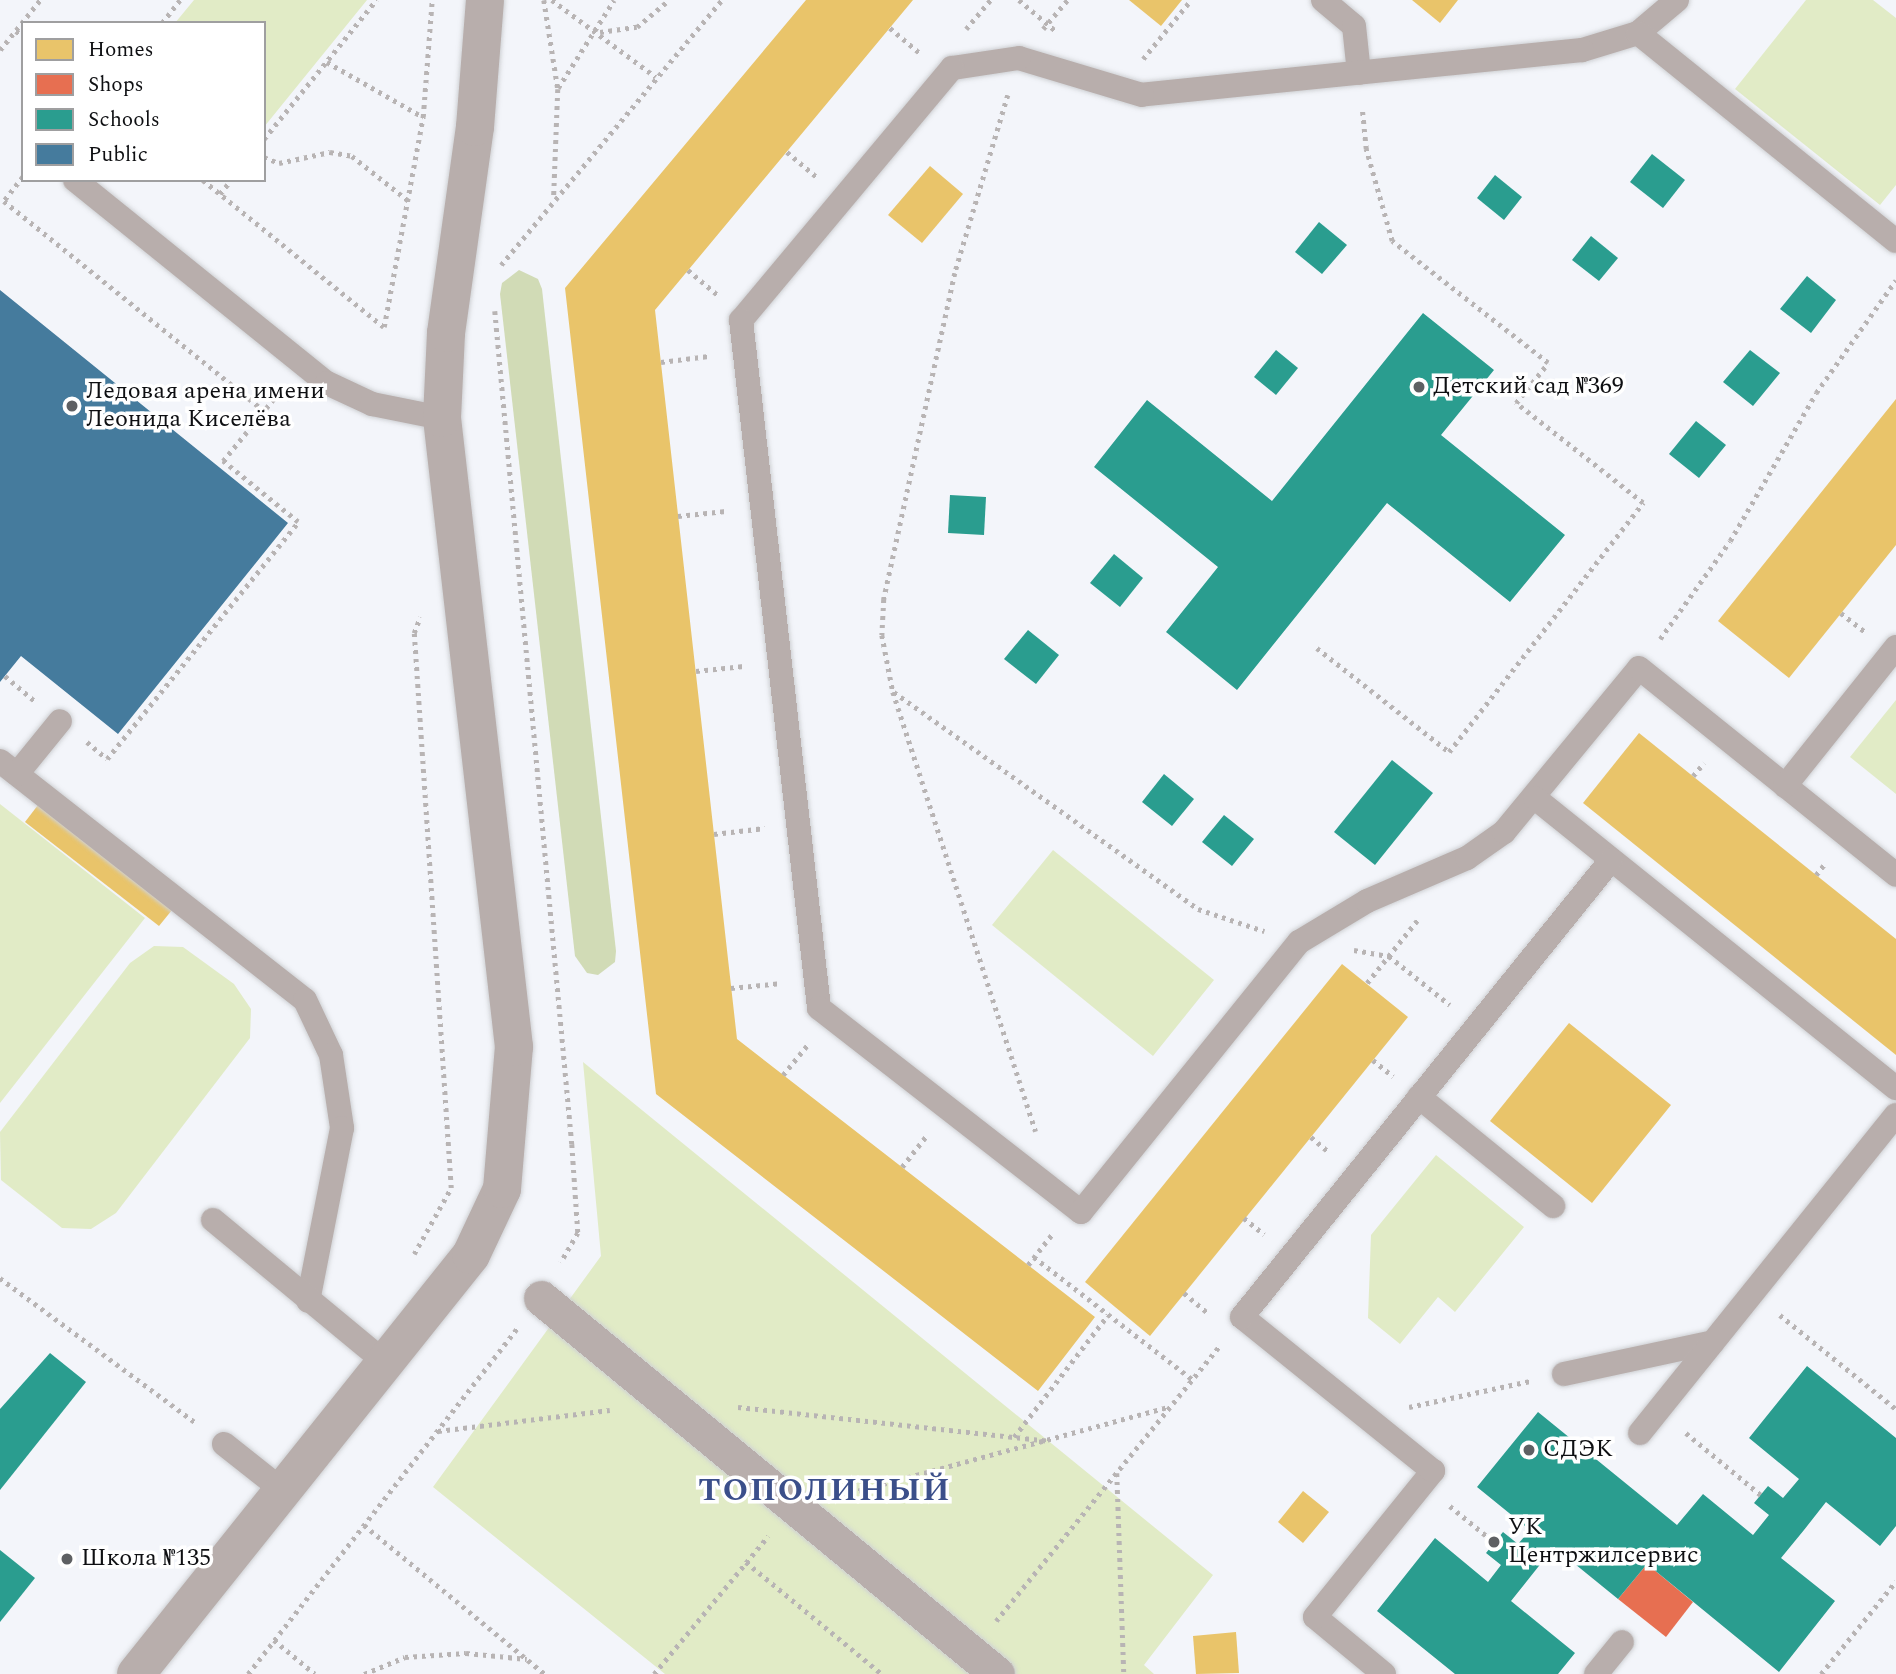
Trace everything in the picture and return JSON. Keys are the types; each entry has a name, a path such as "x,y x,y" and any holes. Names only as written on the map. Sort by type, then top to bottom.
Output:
{"street":[{"path":"136,1674 282,1490 387,1364 471,1255 502,1189 513,1112 514,1047 442,418 446,332 475,127 485,0"},
{"path":"541,1298 984,1663"}],"lane":[{"path":"1323,0 1354,26 1359,72"},
{"path":"1677,0 1638,33 1582,50 1142,95 1019,58 952,68 741,320 819,1008 1081,1212 1298,942 1367,901 1467,858 1535,798 1639,668 1896,875"},
{"path":"1638,33 1896,241"},
{"path":"77,182 302,363 372,404 442,418"},
{"path":"1785,786 1887,645"},
{"path":"60,721 8,768 305,1000 331,1055 342,1128 308,1301"},
{"path":"1535,798 1896,1088"},
{"path":"1384,1674 1315,1618 1433,1471 1242,1317 1611,860"},
{"path":"1419,1097 1553,1206"},
{"path":"1640,1433 1896,1115"},
{"path":"212,1220 387,1364"},
{"path":"1564,1374 1713,1342"},
{"path":"224,1444 282,1490"},
{"path":"1596,1674 1622,1642"}],"path":[{"path":"24,21 40,0"},
{"path":"164,21 180,0"},
{"path":"266,137 376,0"},
{"path":"205,182 384,327 410,203 423,117 432,0"},
{"path":"544,0 558,89 554,196"},
{"path":"552,0 656,77"},
{"path":"558,89 598,32 614,0"},
{"path":"598,32 637,27 669,0"},
{"path":"502,260 722,0"},
{"path":"1019,0 1066,38"},
{"path":"1140,64 1192,0"},
{"path":"0,51 21,25"},
{"path":"890,28 926,58"},
{"path":"16,31 21,35"},
{"path":"1019,58 955,273 884,599 884,660 1064,1219 1028,1265"},
{"path":"327,62 423,117"},
{"path":"1317,648 1449,752 1643,503 1516,403 1548,363 1392,241 1366,149 1359,72"},
{"path":"266,158 279,163 330,152 352,156 410,203"},
{"path":"787,152 823,181"},
{"path":"21,180 4,201 264,411"},
{"path":"220,194 229,182"},
{"path":"688,270 724,300"},
{"path":"1639,668 1730,541 1769,466 1896,280"},
{"path":"661,362 722,355"},
{"path":"60,721 107,759 298,522 223,461 302,363"},
{"path":"678,516 739,509"},
{"path":"407,1265 451,1188 414,633 423,608"},
{"path":"1841,613 1887,645"},
{"path":"696,671 757,665"},
{"path":"893,692 1198,909 1298,942"},
{"path":"713,834 775,827"},
{"path":"1389,956 1453,1008"},
{"path":"1367,983 1375,972"},
{"path":"731,988 792,982"},
{"path":"783,1075 812,1038"},
{"path":"1373,1060 1390,1073"},
{"path":"902,1167 930,1130"},
{"path":"1311,1137 1328,1151"},
{"path":"1244,1218 1261,1232"},
{"path":"1034,1257 1192,1379"},
{"path":"0,1278 224,1444"},
{"path":"1184,1293 1201,1307"},
{"path":"1753,1293 1896,1409"},
{"path":"1014,1437 1108,1315"},
{"path":"984,1663 1117,1472 1242,1317"},
{"path":"1337,1393 1374,1395 1394,1410 1564,1374"},
{"path":"437,1431 667,1402 1050,1441"},
{"path":"654,1674 793,1506 1050,1441 1169,1407"},
{"path":"1696,1442 1761,1494"},
{"path":"1117,1472 1124,1674"},
{"path":"364,1525 545,1674"},
{"path":"1483,1533 1494,1542"},
{"path":"746,1562 882,1674"},
{"path":"1821,1674 1896,1581"},
{"path":"274,1640 315,1674"},
{"path":"364,1674 405,1657 466,1653 527,1659"}],"green space":[{"path":"194,0 367,0 266,125 266,21 177,21"},
{"path":"1806,0 1873,0 1896,18 1896,185 1880,205 1735,89"},
{"path":"519,270 538,279 542,289 616,951 615,962 598,975 587,973 575,956 500,294 502,283"},
{"path":"1896,700 1896,794 1850,757"},
{"path":"0,804 145,918 0,1103"},
{"path":"1053,850 1214,980 1153,1056 992,925"},
{"path":"154,946 183,947 234,984 251,1009 250,1038 116,1213 91,1229 62,1228 1,1180 0,1132 130,963"},
{"path":"583,1062 1213,1575 1144,1665 1154,1674 665,1674 433,1487 601,1256"},
{"path":"1436,1155 1524,1227 1455,1312 1438,1297 1400,1344 1368,1318 1371,1235"}],"building: Homes":[{"path":"806,0 913,0 655,310 737,1039 1095,1317 1038,1391 656,1094 565,288"},
{"path":"1129,0 1182,0 1161,26"},
{"path":"1412,0 1458,0 1440,23"},
{"path":"930,166 963,194 922,243 888,215"},
{"path":"1896,399 1896,545 1789,678 1718,621"},
{"path":"1639,733 1896,939 1896,1055 1583,803"},
{"path":"38,805 172,910 159,926 25,822"},
{"path":"1342,964 1408,1017 1150,1336 1085,1282"},
{"path":"1569,1023 1671,1105 1592,1203 1490,1121"},
{"path":"1303,1491 1329,1512 1303,1543 1278,1522"},
{"path":"1236,1632 1239,1673 1196,1674 1193,1636"}],"building: Shops":[{"path":"1647,1564 1693,1602 1666,1637 1618,1599"}],"building: Schools":[{"path":"1652,154 1685,180 1663,208 1630,182"},
{"path":"1495,175 1522,197 1504,220 1477,198"},
{"path":"1319,222 1347,245 1322,274 1295,252"},
{"path":"1591,236 1618,258 1599,281 1572,260"},
{"path":"1807,276 1836,300 1811,333 1780,309"},
{"path":"1423,313 1494,370 1441,435 1565,535 1510,602 1387,503 1237,690 1166,632 1218,567 1094,467 1147,400 1272,501"},
{"path":"1276,350 1298,368 1276,395 1254,377"},
{"path":"1750,350 1780,373 1753,406 1723,382"},
{"path":"1696,421 1726,445 1699,478 1669,454"},
{"path":"950,495 986,497 984,535 948,533"},
{"path":"1114,554 1143,578 1120,607 1090,583"},
{"path":"1028,630 1059,655 1036,684 1004,659"},
{"path":"1392,760 1433,793 1375,865 1334,832"},
{"path":"1164,774 1194,799 1172,826 1142,802"},
{"path":"1224,815 1254,839 1232,866 1202,842"},
{"path":"50,1353 86,1382 0,1490 0,1409"},
{"path":"1807,1366 1896,1438 1896,1526 1880,1546 1826,1502 1781,1558 1835,1601 1779,1672 1647,1564 1618,1599 1554,1547 1511,1601 1575,1653 1558,1674 1455,1674 1377,1611 1435,1538 1488,1582 1501,1565 1486,1553 1503,1532 1518,1544 1530,1530 1477,1487 1538,1412 1677,1525 1703,1494 1753,1535 1769,1515 1754,1503 1768,1486 1783,1498 1799,1479 1749,1438"},
{"path":"0,1550 35,1578 0,1622"}],"building: Public":[{"name":"Ледовая арена имени Леонида Киселёва","path":"0,290 288,523 118,734 21,656 0,682"}],"place":[{"name":"Детский сад №369","path":"1419,387"},
{"name":"Ледовая арена имени Леонида Киселёва","path":"72,406"},
{"name":"СДЭК","path":"1529,1450"},
{"name":"УК Центржилсервис","path":"1494,1542"},
{"name":"Школа №135","path":"67,1559"}],"district":[{"name":"ТОПОЛИНЫЙ","path":"825,1491"}]}
